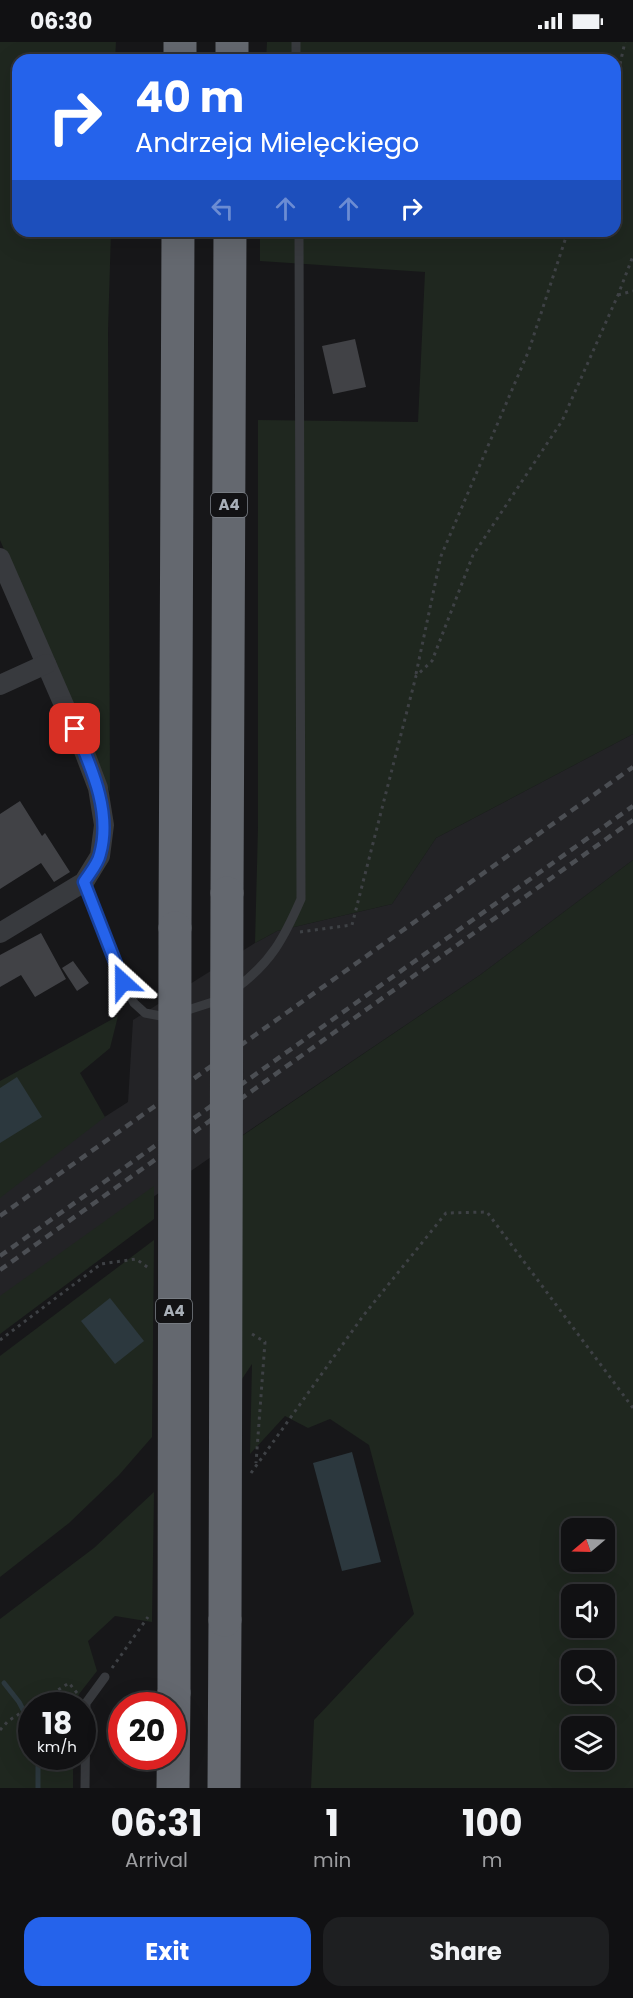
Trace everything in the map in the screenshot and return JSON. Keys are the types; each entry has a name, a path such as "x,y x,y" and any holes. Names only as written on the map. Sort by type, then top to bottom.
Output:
{"highway":[{"name":"A4","path":"173,1788 178,237"},
{"name":"A4","path":"224,1788 230,237"}],"street":[{"path":"0,558 91,769 98,788 104,825 100,856 84,882 0,933"},
{"path":"0,686 46,664"}],"lane":[{"path":"84,882 123,982 134,1003 146,1013 166,1017 216,1002 250,978 269,958 286,934 301,899 299,237"},
{"path":"94,1692 105,1677"},
{"path":"85,1770 85,1788"}],"path":[{"path":"621,60 625,42"},
{"path":"286,934 352,925 416,676 441,556 528,350 566,237"},
{"path":"416,676 432,661 472,555 562,421 633,256"},
{"path":"618,295 633,291"},
{"path":"256,1465 363,1316 446,1213 488,1212 633,1408"},
{"path":"0,1340 101,1264 136,1260"},
{"path":"55,1692 69,1683 77,1692"},
{"path":"0,1730 8,1720 18,1714"}],"shaded area":[{"path":"0,42 116,42 115,54 12,54 12,237 111,237 108,331 110,792 0,540"},
{"path":"267,42 633,42 633,734 436,838 392,904 277,931 255,943 258,827 258,420 418,422 425,272 260,261 260,237 621,237 621,54 266,54"},
{"path":"633,734 633,860 480,975 0,1303 0,1187 37,1160 128,1102 133,1020 277,931 392,904 436,838"},
{"path":"633,860 633,1788 311,1788 314,1720 414,1614 369,1445 330,1419 308,1428 285,1416 250,1454 252,1364 236,1388 236,1140 480,975"},
{"path":"118,1016 110,1048 80,1073 105,1117 0,1198 0,1081"},
{"path":"17,1077 42,1117 0,1143 0,1088"},
{"path":"154,1186 154,1219 0,1334 0,1296"},
{"path":"154,1240 152,1437 119,1475 69,1523 0,1577 0,1356"},
{"path":"110,1298 144,1341 115,1364 81,1321"},
{"path":"352,1452 381,1562 342,1571 313,1463"},
{"path":"154,1492 152,1622 115,1616 88,1641 97,1671 81,1692 18,1692 18,1770 73,1770 73,1788 0,1788 0,1619 94,1548"}],"building":[{"path":"355,339 366,387 333,394 322,346"},
{"path":"20,801 42,836 45,833 70,872 54,882 41,863 0,889 0,814"},
{"path":"41,933 66,979 35,997 21,975 0,987 0,955"},
{"path":"73,961 89,983 77,991 62,968"}],"waterway":[{"path":"4,1683 18,1701"},
{"path":"38,1770 38,1788"}],"railway":[{"path":"0,1216 633,767"},
{"path":"0,1256 633,806"},
{"path":"0,1270 633,820"}],"route":[{"path":"75,729 98,788 104,825 100,856 84,882 123,982"}]}
